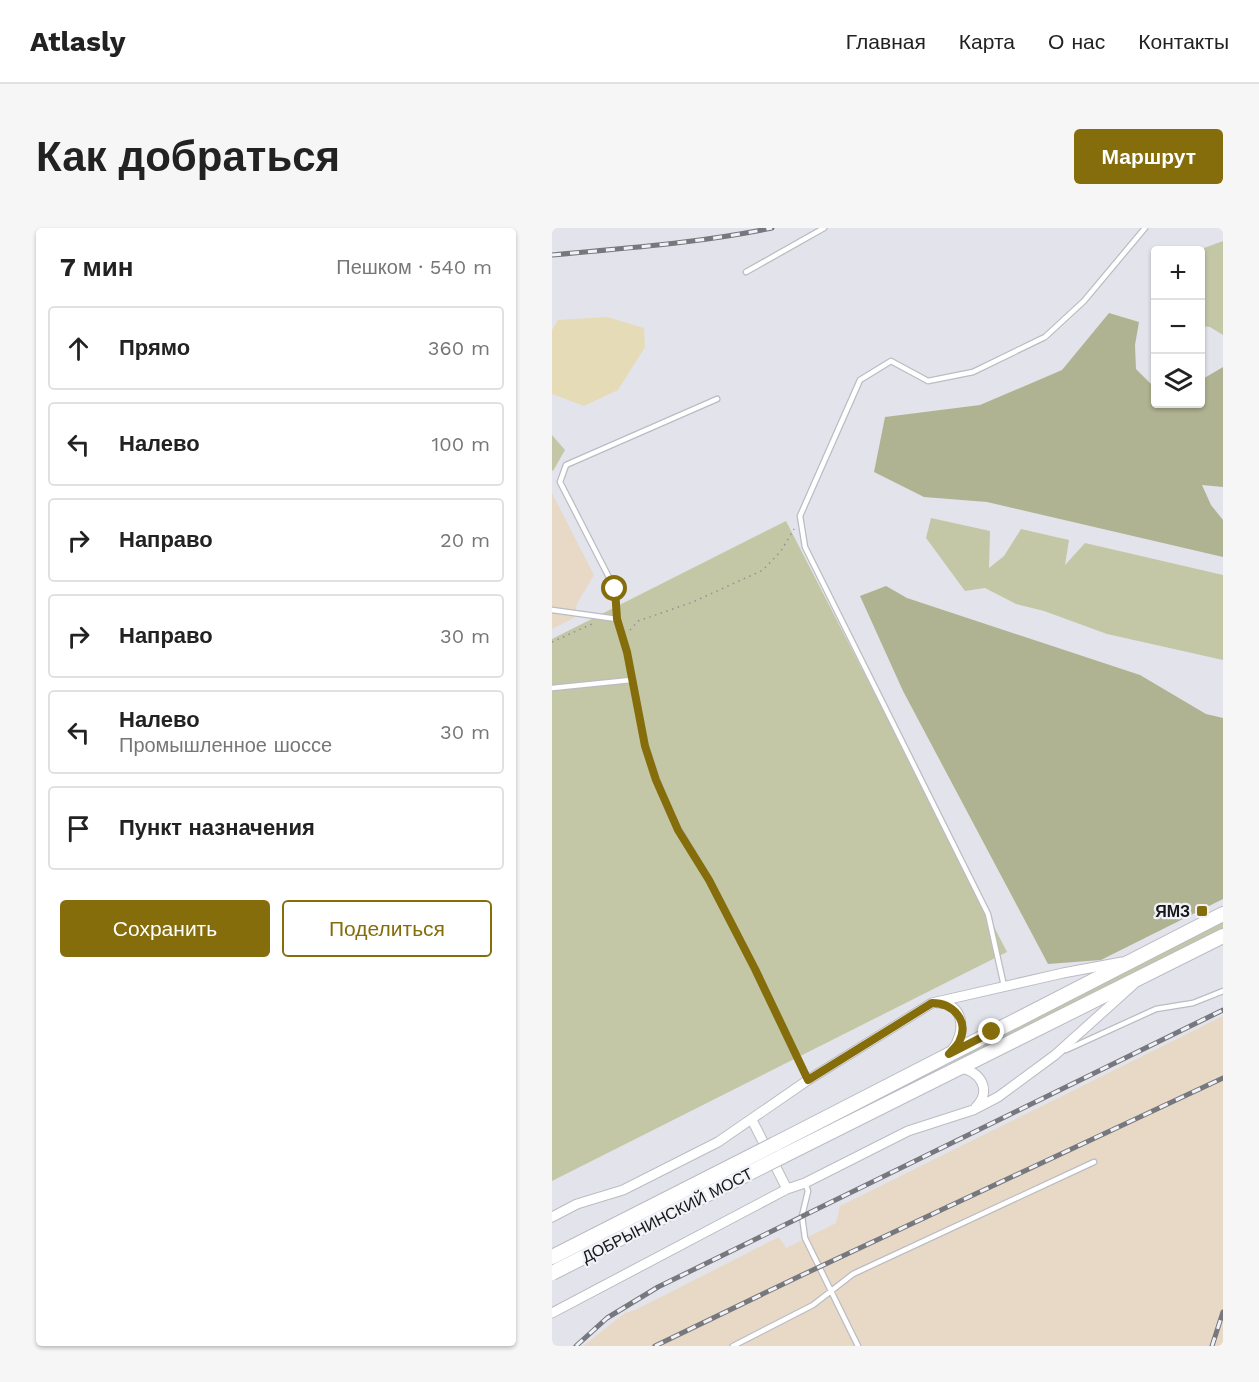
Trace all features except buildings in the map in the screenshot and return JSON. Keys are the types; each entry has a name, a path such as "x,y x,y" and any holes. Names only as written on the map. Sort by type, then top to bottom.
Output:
{"main road":[{"name":"ДОБРЫНИНСКИЙ МОСТ","path":"552,1257 1223,914"},
{"name":"ДОБРЫНИНСКИЙ МОСТ","path":"552,1274 1223,936"}],"street":[{"path":"552,1217 577,1204 623,1190 718,1142 808,1080 932,1003 1062,973 1130,961"},
{"path":"552,1313 787,1189 805,1183 908,1131 973,1110 998,1097 1055,1055 1141,978"},
{"path":"932,1003 950,1006 961,1020 959,1042 949,1054"},
{"path":"958,1068 972,1070 980,1078 984,1090 981,1102 973,1110"},
{"path":"752,1120 787,1189"}],"lane":[{"path":"747,272 824,228"},
{"path":"1004,986 988,914 805,547 800,516 860,380 891,361 928,381 973,372 1046,338 1084,301 1145,228"},
{"path":"717,399 566,465 561,482 615,589 617,619 623,637 645,746 669,812 709,880 808,1080"},
{"path":"552,610 617,619"},
{"path":"552,688 631,681"},
{"path":"1055,1055 1156,1009 1193,1003 1223,992"},
{"path":"733,1346 813,1305 853,1274 1094,1162"},
{"path":"805,1183 808,1191 802,1216 806,1238 858,1346"}],"path":[{"path":"623,637 638,621 693,602 763,570 781,551 800,516"},
{"path":"552,642 607,618"}],"shaded area":[{"path":"552,493 594,575 577,604 574,618 552,629"},
{"path":"1223,1016 1223,1346 583,1346 625,1313 779,1237 786,1248 836,1223 840,1206"}],"green space":[{"path":"1223,241 1223,335 1205,326 1205,248"},
{"path":"1109,313 1139,322 1135,345 1136,369 1151,384 1151,408 1205,408 1205,378 1223,367 1223,487 1202,485 1211,505 1223,520 1223,557 987,502 924,497 874,472 885,417 980,405 1062,370"},
{"path":"552,435 565,450 553,471 552,470"},
{"path":"931,518 990,531 989,568 1004,556 1021,529 1069,540 1065,565 1085,543 1223,575 1223,660 1107,634 1044,611 1016,604 985,588 965,591 926,538"},
{"path":"786,521 1007,952 552,1181 552,639"},
{"path":"886,586 907,598 1140,675 1206,714 1223,718 1223,899 1101,960 1048,964 903,691 860,596"},
{"path":"1223,922 1223,930 1000,1041 948,1064 997,1035"}],"sand":[{"path":"607,317 644,328 645,347 618,390 584,406 552,394 552,330 558,320"}],"railway":[{"path":"552,255 690,241 772,228"},
{"path":"576,1346 607,1318 658,1287 1223,1010"},
{"path":"655,1346 1223,1078"},
{"path":"1212,1346 1223,1312"}],"place":[{"name":"ЯМЗ","path":"1202,911"}],"route":[{"path":"615,589 617,619 627,652 645,746 656,780 678,830 709,880 808,1080 932,1003 950,1006 961,1020 959,1042 949,1054 992,1032"}]}
